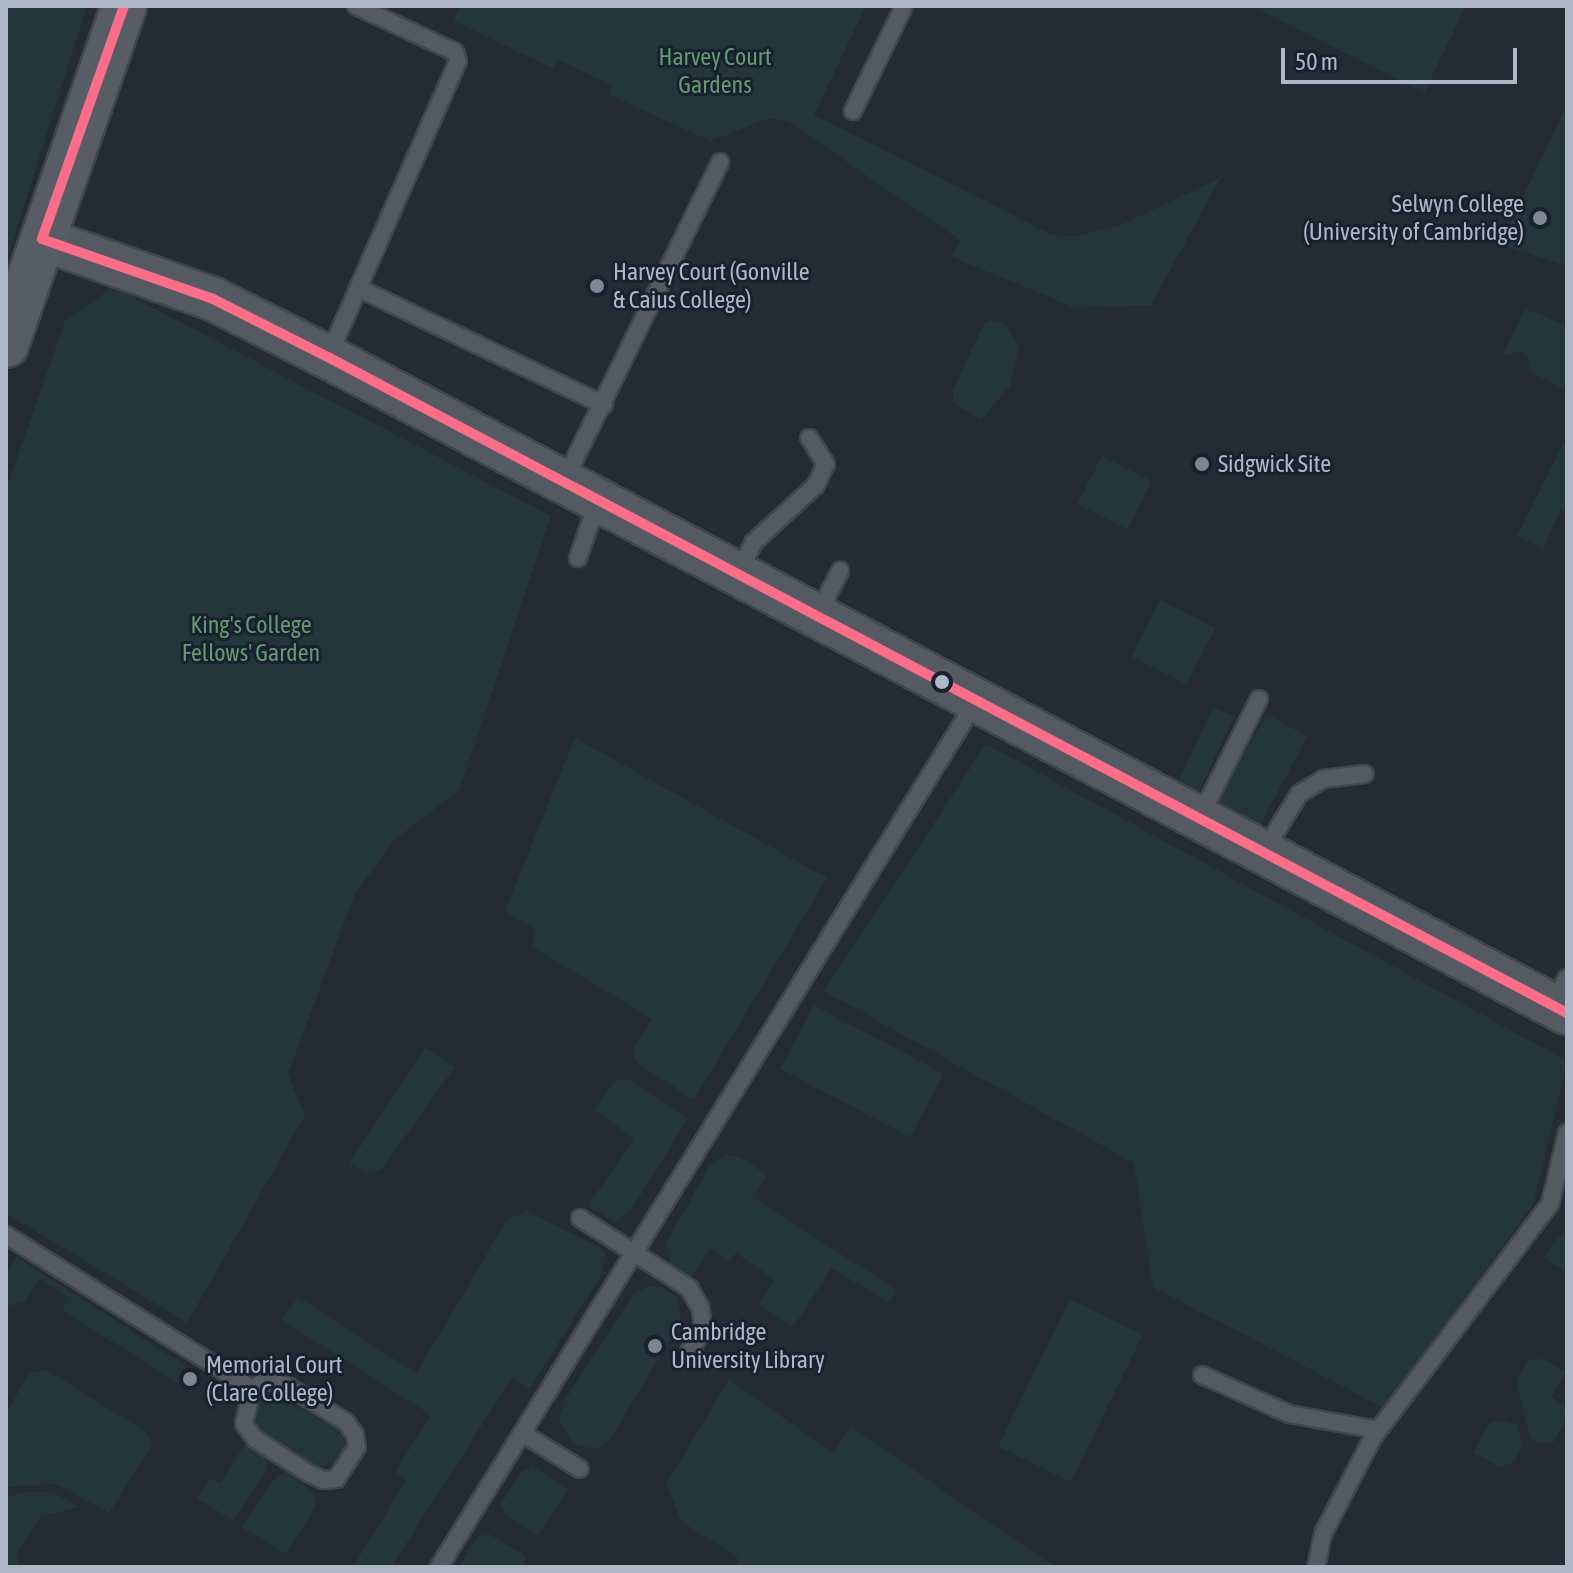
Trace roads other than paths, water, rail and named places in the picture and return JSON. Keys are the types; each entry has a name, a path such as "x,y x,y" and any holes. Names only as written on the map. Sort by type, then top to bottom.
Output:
{"main road":[{"path":"6,345 124,6"}],"street":[{"path":"42,239 213,299 581,490 1262,855 1562,999"}],"lane":[{"path":"328,357 458,61 455,52 356,6"},
{"path":"853,111 904,6"},
{"path":"578,558 581,490 604,405 720,162"},
{"path":"360,289 604,405"},
{"path":"737,574 754,542 816,485 826,464 809,438"},
{"path":"816,617 840,571"},
{"path":"1198,821 1259,699"},
{"path":"439,1567 637,1254 975,703"},
{"path":"1262,855 1299,794 1323,779 1365,774"},
{"path":"1316,1567 1323,1534 1378,1430 1550,1204 1567,1133"},
{"path":"580,1218 689,1288 701,1309 703,1331 689,1352"},
{"path":"6,1235 252,1389"},
{"path":"1202,1375 1289,1414 1378,1430"},
{"path":"266,1380 289,1387 346,1422 357,1447 336,1479 315,1477 255,1439 242,1414 252,1389 266,1380"},
{"path":"522,1433 580,1469"}],"place":[{"name":"Selwyn College (University of Cambridge)","path":"1540,218"},
{"name":"Harvey Court (Gonville & Caius College)","path":"597,286"},
{"name":"Sidgwick Site","path":"1202,464"},
{"name":"Cambridge University Library","path":"655,1346"},
{"name":"Memorial Court (Clare College)","path":"190,1379"}],"park label":[{"name":"Harvey Court Gardens","path":"715,71"},
{"name":"King's College Fellows' Garden","path":"251,639"}]}
